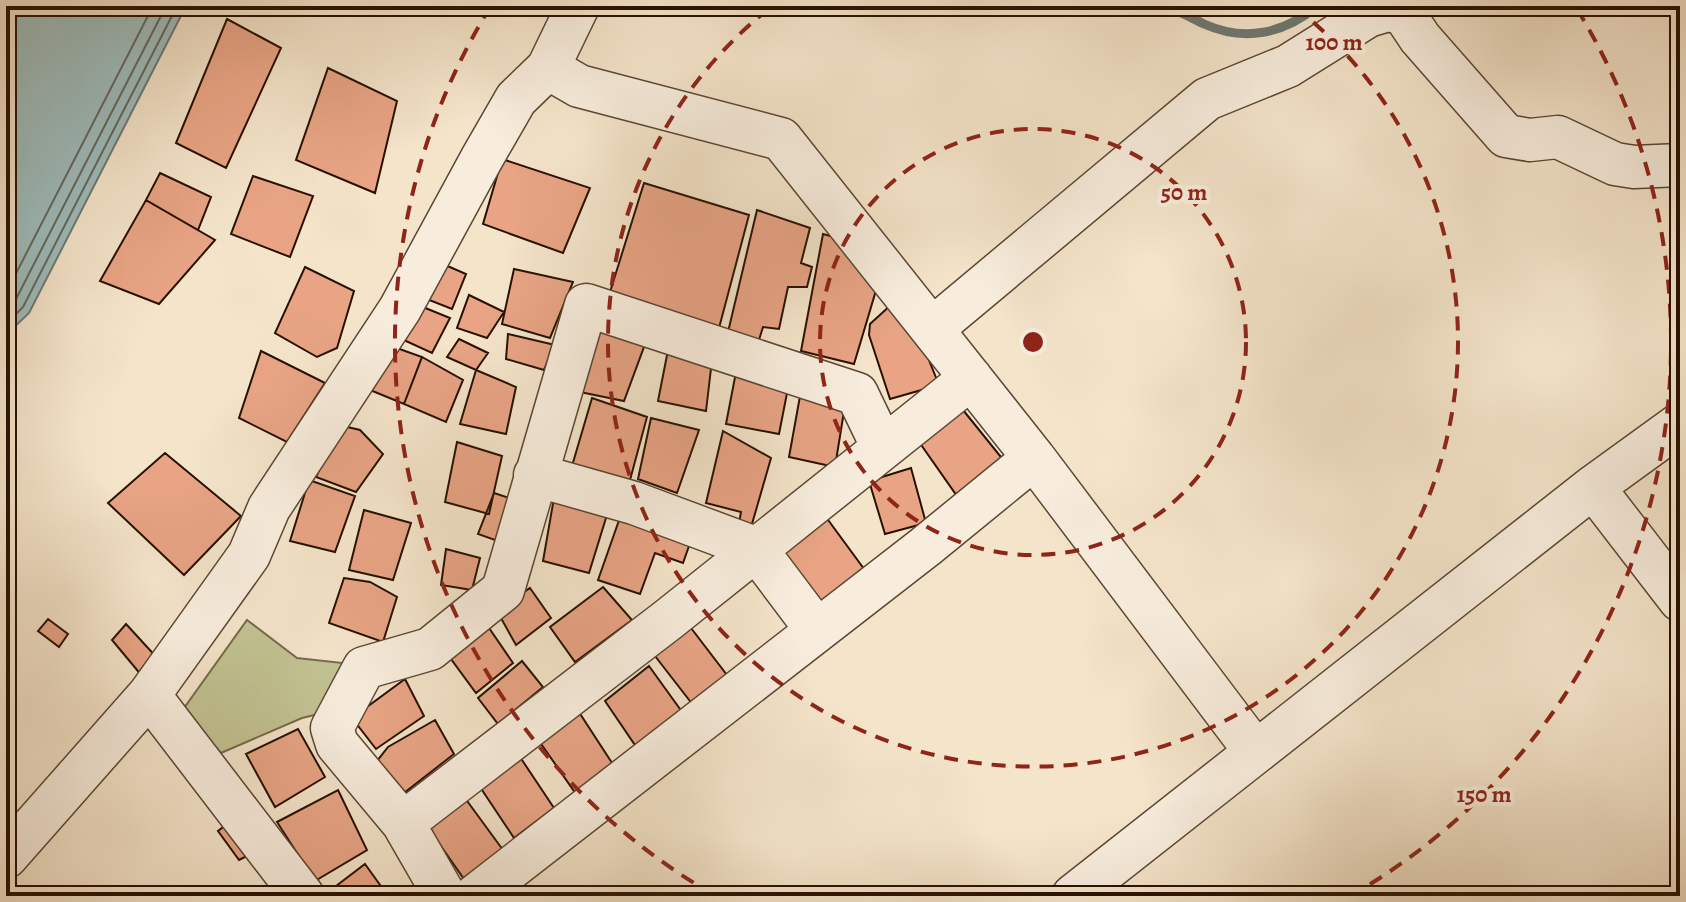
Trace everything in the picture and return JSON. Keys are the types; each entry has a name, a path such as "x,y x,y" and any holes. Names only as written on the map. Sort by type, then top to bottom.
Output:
{"street":[{"path":"6,857 149,695 249,555 269,508 400,309 516,99 548,68 578,6"},
{"path":"932,329 1207,99 1288,66 1368,16 1388,10 1404,14 1439,61 1506,136 1530,140 1558,137 1615,164 1634,167 1680,165"},
{"path":"548,68 579,86 781,139 1034,458 1255,751"},
{"path":"445,896 403,823 337,744 332,728 364,668 430,649 503,590 586,305 857,394 883,448"},
{"path":"403,823 669,619 971,378"},
{"path":"1073,896 1593,487 1680,424"},
{"path":"475,896 925,547 1034,458"},
{"path":"535,475 634,503 755,548 816,629"},
{"path":"1593,487 1680,600"},
{"path":"149,695 303,896"}],"green space":[{"path":"247,620 297,658 343,663 327,712 302,718 221,753 182,711"}],"water":[{"path":"20,6 186,6 29,313 6,335 6,33"}],"building":[{"path":"227,19 281,48 226,168 176,143"},
{"path":"328,68 397,101 375,193 296,160"},
{"path":"502,159 590,188 563,253 483,224"},
{"path":"160,173 211,197 198,230 146,200"},
{"path":"253,176 313,196 290,257 231,234"},
{"path":"644,183 749,215 719,328 610,292"},
{"path":"146,200 215,240 159,304 100,281"},
{"path":"757,210 810,228 801,263 812,267 807,287 788,287 779,329 763,327 758,343 728,332"},
{"path":"823,234 848,241 880,277 854,364 801,351"},
{"path":"436,261 466,274 452,309 419,296"},
{"path":"305,267 354,291 337,348 317,357 275,333"},
{"path":"514,269 573,282 550,338 502,324"},
{"path":"469,295 504,312 487,338 457,328"},
{"path":"413,303 450,318 432,353 395,336"},
{"path":"893,303 912,318 939,385 890,399 869,335 870,324"},
{"path":"595,318 648,336 624,401 575,391"},
{"path":"508,334 555,345 544,370 506,359"},
{"path":"459,339 488,353 476,370 447,357"},
{"path":"669,345 712,360 706,411 658,401"},
{"path":"394,347 422,357 404,404 370,390"},
{"path":"261,351 325,383 287,442 239,418"},
{"path":"422,357 463,380 446,422 404,404"},
{"path":"476,370 516,387 506,434 460,424"},
{"path":"736,372 788,388 779,434 726,424"},
{"path":"802,385 846,399 835,467 789,457"},
{"path":"592,398 647,417 630,480 572,466"},
{"path":"959,405 1005,462 957,496 917,439"},
{"path":"651,418 699,430 677,493 638,479"},
{"path":"339,425 360,430 383,454 356,492 316,477"},
{"path":"723,431 771,458 752,524 739,523 741,512 706,503"},
{"path":"457,442 502,456 489,514 445,502"},
{"path":"165,453 241,516 184,575 108,503"},
{"path":"911,468 926,523 885,534 869,481"},
{"path":"309,480 355,496 335,552 290,541"},
{"path":"555,492 610,505 589,573 543,561"},
{"path":"494,493 528,504 509,545 478,534"},
{"path":"623,509 694,532 683,563 655,553 640,594 598,580"},
{"path":"364,510 411,523 393,580 349,570"},
{"path":"823,513 867,573 820,606 779,552"},
{"path":"446,549 480,558 472,590 441,585"},
{"path":"344,578 370,582 397,597 383,642 329,623"},
{"path":"603,587 632,620 575,662 550,627"},
{"path":"530,588 551,618 516,645 497,611"},
{"path":"48,619 68,634 59,647 38,631"},
{"path":"126,624 159,660 142,676 112,640"},
{"path":"487,625 513,663 476,693 451,659"},
{"path":"691,628 730,679 693,705 655,656"},
{"path":"522,661 543,687 498,724 478,698"},
{"path":"649,666 685,716 637,748 605,701"},
{"path":"405,679 424,716 376,749 352,718"},
{"path":"575,706 614,766 576,794 537,738"},
{"path":"435,720 454,754 395,800 370,770 388,747"},
{"path":"298,729 325,777 275,807 246,754"},
{"path":"518,754 554,808 514,838 478,784"},
{"path":"338,790 367,850 315,881 277,822"},
{"path":"462,794 503,850 464,879 424,822"},
{"path":"231,821 253,853 239,860 218,831"},
{"path":"365,864 388,896 323,896"}],"waterway":[{"path":"1157,6 1175,10 1219,30 1249,34 1277,29 1317,6"}]}
